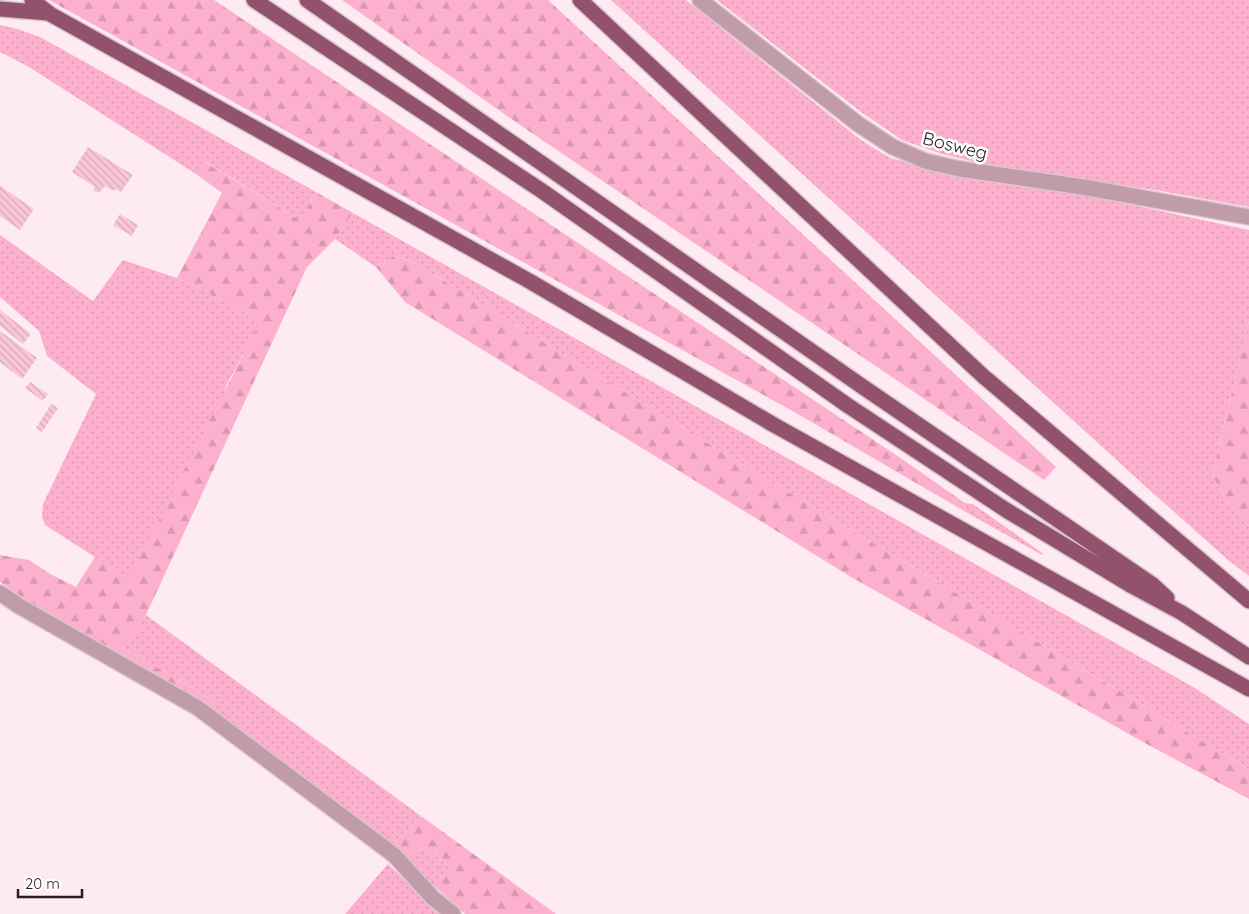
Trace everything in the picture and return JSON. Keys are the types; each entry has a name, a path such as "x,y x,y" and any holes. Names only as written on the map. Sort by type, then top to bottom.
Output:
{"main road":[{"path":"32,0 50,14 530,282 774,425 1249,689"},
{"path":"254,0 542,191 847,405 982,494 1132,586 1182,612 1249,657"},
{"path":"307,0 847,376 1153,585 1182,612"},
{"path":"580,0 983,376 1249,601"},
{"path":"0,8 50,14"}],"street":[{"name":"Bosweg","path":"700,0 858,124 893,146 925,161 960,170 1083,187 1249,217"},
{"path":"0,592 19,606 198,708 394,855 433,898 453,914"}],"green space":[{"path":"49,0 214,0 899,457 965,503 964,511 796,413"},
{"path":"342,0 548,0 1056,467 1044,480 523,127"},
{"path":"611,0 686,0 861,140 890,158 962,176 1105,199 1249,230 1249,321 1212,475 1226,500 1249,526 1249,576 1228,560 1144,485"},
{"path":"717,0 1249,0 1249,207 1161,191 993,166 942,154 902,140 861,112"},
{"path":"0,25 18,29 42,38 316,192 300,220 204,161 196,174 29,67 0,52"},
{"path":"203,161 300,220 316,192 353,213 335,239 307,267 146,615 124,648 215,701 211,709 39,609 0,582 0,555 29,560 52,575 76,587 95,557 129,578 261,320 177,278 222,193 196,174"},
{"path":"353,213 1195,688 1249,724 1249,769 735,460 412,261 393,256 376,267 335,239"},
{"path":"0,235 93,301 123,260 177,278 262,320 226,386 224,394 129,579 45,525 42,517 43,504 96,394 47,356 39,331 0,297"},
{"path":"393,256 412,261 735,460 1249,769 1249,799 1143,742 851,577 405,302 376,267"},
{"path":"1249,321 1249,526 1226,500 1212,475"},
{"path":"965,503 973,504 1043,554 964,511"},
{"path":"146,615 421,816 392,845 211,709 215,701 124,648"},
{"path":"421,816 556,914 465,914 433,885 450,867 427,847 406,858 392,845"},
{"path":"427,847 450,867 433,885 406,858"},
{"path":"388,864 440,914 345,914"}],"building":[{"path":"88,147 133,175 121,192 115,189 113,191 105,186 99,193 93,190 95,187 72,172"},
{"path":"0,186 34,209 20,230 0,216"},
{"path":"120,214 138,225 132,236 113,225"},
{"path":"0,310 31,334 23,344 0,326"},
{"path":"0,331 37,358 22,379 0,362"},
{"path":"30,382 48,394 43,401 25,388"},
{"path":"51,404 58,408 42,432 36,428"}]}
